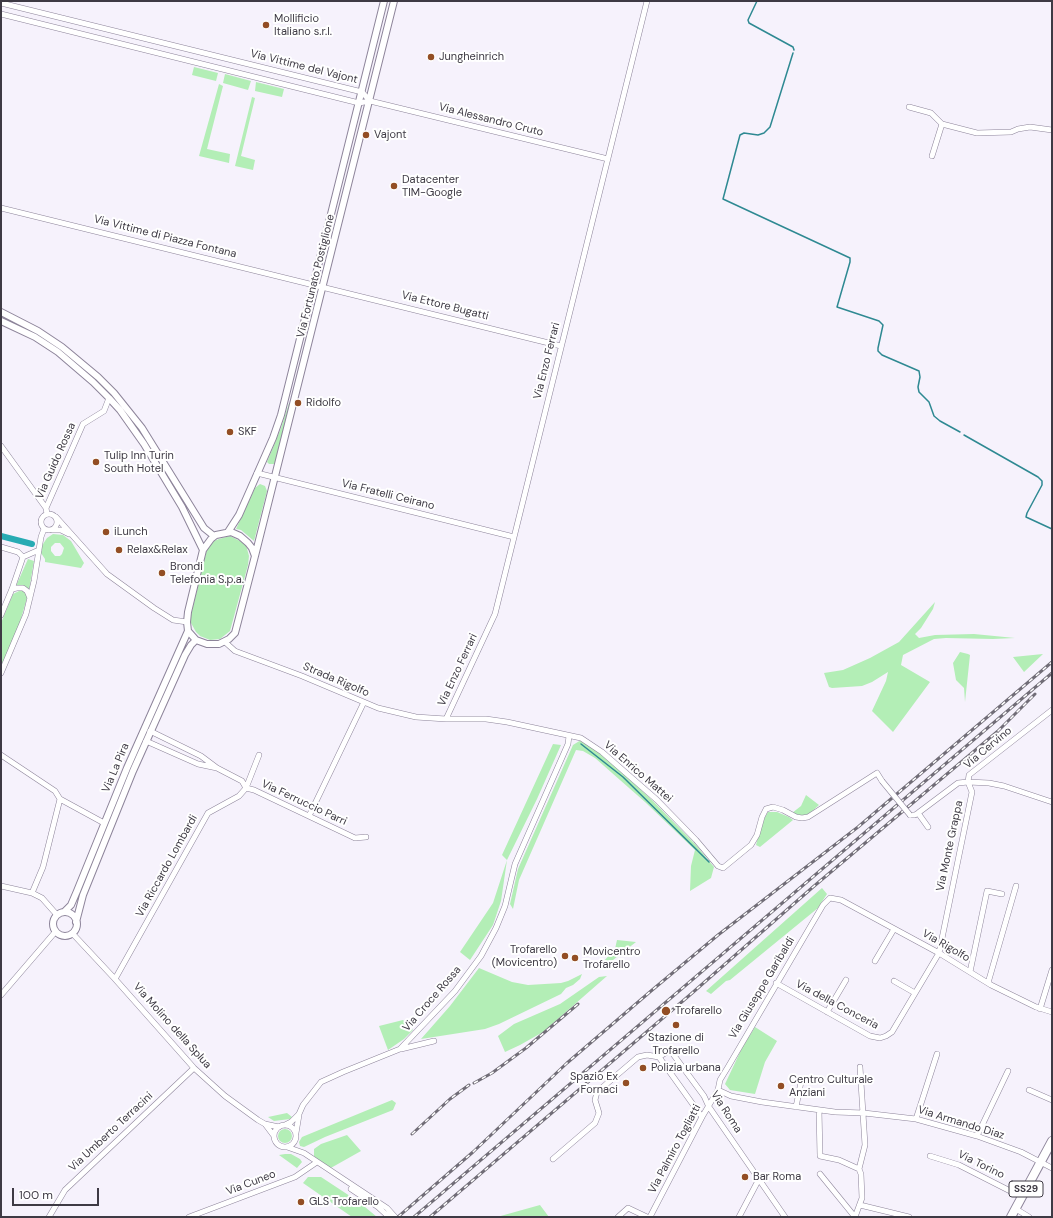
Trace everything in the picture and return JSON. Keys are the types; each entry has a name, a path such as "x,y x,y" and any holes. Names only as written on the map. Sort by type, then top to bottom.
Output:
{"main road":[{"name":"SS29","path":"1011,1217 1052,1140"}],"street":[{"name":"Via Fortunato Postiglione","path":"228,532 239,515 273,438 285,400 360,103 384,1"},
{"name":"Via Fortunato Postiglione","path":"225,642 232,637 237,628 394,1"},
{"name":"Via Enzo Ferrari","path":"446,719 494,614 647,1"},
{"name":"Via Vittime del Vajont","path":"1,3 362,92 370,101"},
{"path":"4,15 8,5"},
{"name":"Via Vittime del Vajont","path":"4,15 360,103 370,101"},
{"path":"65,30 67,19"},
{"path":"272,81 274,70"},
{"name":"Via Alessandro Cruto","path":"370,101 608,159"},
{"path":"909,107 931,113 942,124 977,132 1011,132 1030,127 1052,130"},
{"path":"932,156 942,124"},
{"name":"Via Vittime di Piazza Fontana","path":"1,208 323,286"},
{"name":"Via Ettore Bugatti","path":"323,286 561,346"},
{"path":"1,312 38,331 62,347 98,377 114,393 142,428 204,528 214,536"},
{"path":"1,321 35,337 58,352 93,382 120,410 144,444 182,507 203,550"},
{"name":"Via Guido Rossa","path":"47,514 46,508 83,424 104,411 109,398"},
{"path":"285,400 294,402"},
{"path":"1,446 46,508"},
{"name":"Via Fratelli Ceirano","path":"257,473 514,537"},
{"path":"44,529 41,524 41,519 47,514 52,514 107,574 138,598 173,620 187,622"},
{"path":"52,530 57,524 56,517"},
{"path":"44,529 61,530 74,537"},
{"path":"1,673 19,633 30,598 41,537 44,529"},
{"path":"225,642 214,645 202,643 196,640 188,631 188,612 203,550 214,536 228,532 236,534 248,543 255,556"},
{"path":"1,547 18,552 23,557"},
{"path":"1,615 23,557 39,550"},
{"path":"12,589 23,588 30,598"},
{"name":"Via La Pira","path":"64,912 70,905 149,717 188,631"},
{"name":"Via La Pira","path":"76,922 83,895 150,731 185,655 196,640"},
{"name":"Strada Rigolfo","path":"225,642 235,651 302,676 378,708 416,717 446,719"},
{"path":"309,816 364,702"},
{"name":"Via Cervino","path":"877,773 910,815 915,815 958,783 968,782 969,775 1052,710"},
{"name":"Via Enrico Mattei","path":"446,719 486,719 581,738 602,752 657,800 696,840 718,866 722,868 751,845 757,835 766,809 773,808 783,810 796,817 808,817 877,773"},
{"path":"150,731 201,756 217,768"},
{"name":"Via Croce Rossa","path":"296,1134 299,1114 303,1105 321,1082 400,1049 455,991 481,956 496,928 505,906 515,864 568,744 570,736"},
{"path":"146,741 198,764 217,768"},
{"path":"180,756 183,747"},
{"path":"1,755 55,791 60,799 104,823"},
{"name":"Via Riccardo Lombardi","path":"115,979 208,813 239,796 246,788 259,755"},
{"name":"Via Ferruccio Parri","path":"217,768 242,781 246,788 254,790 355,838 366,838"},
{"path":"968,782 989,783 1004,786 1052,802"},
{"name":"Via Monte Grappa","path":"939,953 972,792 968,782"},
{"path":"32,893 43,867 60,799"},
{"path":"918,813 928,827"},
{"path":"1,886 32,893 42,898 57,915"},
{"path":"988,983 1016,886"},
{"path":"970,972 988,891 1002,894"},
{"name":"Via Rigolfo","path":"830,898 841,900 939,953 988,983 1040,1009 1052,1012"},
{"name":"Via Giuseppe Garibaldi","path":"718,1090 720,1080 776,983 823,905 830,898"},
{"path":"67,912 73,916 76,922 72,933 62,935 54,928 53,921 57,915 67,912"},
{"path":"875,961 894,929"},
{"path":"1,995 56,931"},
{"name":"Via Molino della Splua","path":"72,933 194,1068 225,1096 264,1124 274,1136"},
{"name":"Via della Conceria","path":"776,983 870,1036 880,1038 892,1032 939,953"},
{"path":"1040,1009 1052,970"},
{"path":"827,1012 846,980"},
{"path":"894,981 915,993"},
{"path":"400,1049 434,1041"},
{"name":"Via Roma","path":"702,1117 659,1057 670,1050 704,1096 708,1107 785,1217"},
{"path":"916,1119 937,1054"},
{"path":"553,1159 595,1123 599,1113 595,1100 597,1092 638,1057 659,1057"},
{"path":"820,1174 855,1217 862,1198 861,1174 859,1169 865,1145 860,1067"},
{"name":"Via Umberto Terracini","path":"49,1217 65,1190 194,1068"},
{"path":"977,1136 1008,1071"},
{"path":"796,1107 800,1082"},
{"name":"Via Palmiro Togliatti","path":"650,1217 702,1117 718,1090"},
{"name":"Via Armando Diaz","path":"718,1090 731,1096 796,1107 916,1119 977,1136 1021,1152 1052,1168"},
{"path":"1029,1090 1052,1100"},
{"path":"819,1110 820,1156 839,1160 859,1169"},
{"name":"Via Croce Rossa","path":"285,1125 291,1122 299,1114"},
{"name":"Via Molino della Splua","path":"264,1124 278,1127"},
{"path":"286,1147 293,1143 296,1134 292,1128 285,1125 278,1127 274,1133 275,1140 279,1146 304,1153 395,1217"},
{"path":"295,1140 304,1153"},
{"name":"Via Torino","path":"930,1156 959,1165 1022,1197"},
{"name":"Via Cuneo","path":"190,1217 295,1177 317,1162"},
{"path":"739,1217 759,1179"},
{"path":"860,1205 909,1217"},
{"path":"618,1217 628,1208 646,1217"},
{"path":"1016,1209 1030,1217"},
{"path":"385,1210 389,1217"}],"green space":[{"path":"194,67 218,73 216,81 192,75"},
{"path":"225,74 251,81 248,90 223,83"},
{"path":"256,82 284,89 282,97 255,91"},
{"path":"219,84 223,86 207,149 230,154 229,163 199,156"},
{"path":"252,97 255,98 241,156 255,160 253,170 235,166"},
{"path":"289,403 275,462 274,464 269,464 267,462 281,428"},
{"path":"260,484 265,486 267,491 254,541 241,530 236,529 255,488"},
{"path":"53,534 63,535 71,541 84,563 81,568 45,562 45,559 41,553 41,547 47,538","holes":["55,543 60,543 64,548 62,554 60,556 55,556 51,551 51,547"]},
{"path":"230,536 246,545 249,556 248,565 230,631 220,639 210,640 200,636 196,632 191,623 191,615 207,549 214,541"},
{"path":"28,559 34,561 29,590 22,586 16,586"},
{"path":"21,590 26,593 27,598 18,629 1,667 1,623 13,594"},
{"path":"935,602 933,609 921,628 915,634 919,638 935,635 974,634 1015,638 934,639 903,655 901,665 930,682 893,732 872,711 886,681 888,672 872,682 862,686 832,688 829,687 824,673 843,670 870,658 899,642"},
{"path":"960,652 970,655 965,702 964,688 956,680 953,663"},
{"path":"1043,654 1024,672 1013,657"},
{"path":"581,740 599,751 653,801 696,845 714,867 711,878 690,891 691,866 695,850 645,802 595,758 583,751 576,750 519,880 513,909 510,904 518,869 573,745"},
{"path":"553,744 561,745 537,799 507,860 502,855"},
{"path":"806,795 819,805 808,815 801,816 792,813 801,806"},
{"path":"768,812 777,812 793,820 760,847 756,845 762,822"},
{"path":"507,860 501,901 493,925 470,960 460,952 493,903"},
{"path":"822,888 827,894 818,908 730,980 726,981 711,994 706,991"},
{"path":"617,940 636,942 604,967 602,963 615,949"},
{"path":"479,968 512,982 528,985 561,983 582,974 580,979 573,985 566,988 561,994 499,1024 485,1029 421,1039 450,1006"},
{"path":"607,976 543,1032 505,1052 498,1036 514,1024 560,1004 599,977"},
{"path":"403,1020 413,1030 404,1039 388,1050 379,1026"},
{"path":"755,1027 777,1041 765,1062 755,1094 730,1090 725,1084 742,1048"},
{"path":"392,1100 396,1103 393,1110 304,1147 300,1146 299,1142 302,1137"},
{"path":"287,1113 292,1117 290,1119 274,1121 268,1117"},
{"path":"285,1129 290,1131 292,1136 290,1141 285,1143 280,1141 278,1136 280,1131"},
{"path":"347,1135 361,1151 329,1169 314,1156 314,1149 321,1144"},
{"path":"291,1154 300,1159 302,1162 297,1168 279,1155"},
{"path":"308,1177 321,1177 359,1202 377,1217 352,1217 303,1183"},
{"path":"540,1205 549,1217 497,1217"}],"waterway":[{"path":"757,1 748,20 749,23 793,47 794,50"},
{"path":"793,53 770,127 764,133 758,135 744,133 740,135 723,199 850,258 837,307 879,321 883,325 878,351 882,355 919,371 919,392 929,402 934,416 960,432"},
{"path":"964,435 1038,477 1042,481 1042,485 1026,517 1052,529"},
{"path":"1,536 32,544"},
{"path":"581,744 623,777 709,862"}],"railway":[{"path":"398,1217 473,1152 567,1063 651,991 718,935 858,827 1052,662"},
{"path":"414,1217 1052,673"},
{"path":"430,1217 691,994 813,887 998,731 1035,694"},
{"path":"474,1083 492,1073 526,1048 578,1004"},
{"path":"412,1134 450,1099 469,1085"}],"place":[{"name":"Mollificio Italiano s.r.l.","path":"266,25"},
{"name":"Jungheinrich","path":"431,57"},
{"name":"Vajont","path":"366,135"},
{"name":"Datacenter TIM-Google","path":"394,186"},
{"name":"Ridolfo","path":"298,403"},
{"name":"SKF","path":"230,432"},
{"name":"Tulip Inn Turin South Hotel","path":"96,462"},
{"name":"iLunch","path":"106,532"},
{"name":"Relax&Relax","path":"119,550"},
{"name":"Brondi Telefonia S.p.a.","path":"162,573"},
{"name":"Trofarello (Movicentro)","path":"565,956"},
{"name":"Movicentro Trofarello","path":"575,958"},
{"name":"Trofarello","path":"666,1011"},
{"name":"Stazione di Trofarello","path":"676,1025"},
{"name":"Polizia urbana","path":"643,1068"},
{"name":"Spazio Ex Fornaci","path":"626,1083"},
{"name":"Centro Culturale Anziani","path":"781,1086"},
{"name":"Bar Roma","path":"745,1177"},
{"name":"GLS Trofarello","path":"301,1202"}]}
